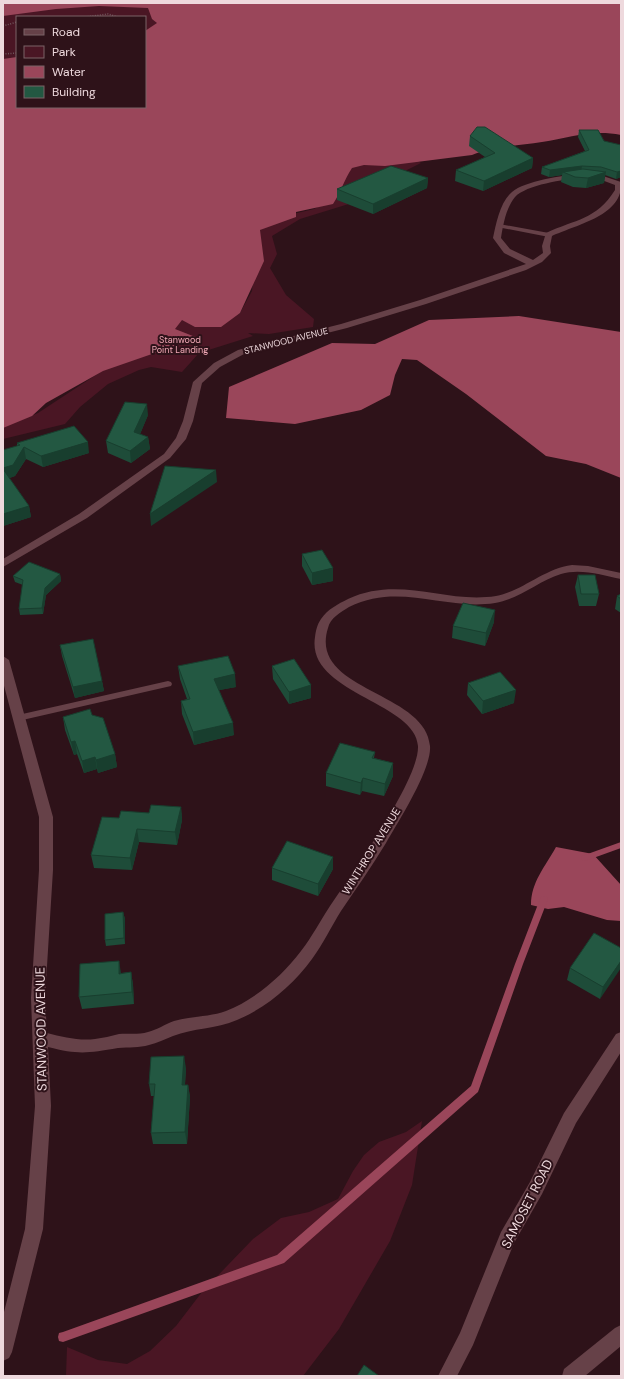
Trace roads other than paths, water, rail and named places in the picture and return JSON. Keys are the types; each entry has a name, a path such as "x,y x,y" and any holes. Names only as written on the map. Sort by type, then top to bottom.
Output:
{"street":[{"path":"532,264 507,251 497,238 506,204 514,194 532,186 568,176 593,176 608,179 618,184 619,190 613,203 600,215 582,223 560,229 549,235"},
{"name":"STANWOOD AVENUE","path":"3,564 83,516 167,456 180,439 188,421 198,382 216,365 241,352 344,326 416,305 532,264 548,254 546,246 549,235"},
{"name":"WINTHROP AVENUE","path":"40,1038 65,1044 94,1046 149,1038 175,1028 234,1015 276,988 304,959 382,840 418,770 424,745 418,729 408,717 362,692 339,676 325,660 318,646 322,628 332,613 352,601 381,593 396,591 420,592 490,600 507,596 562,571 590,568 621,576"},
{"name":"STANWOOD AVENUE","path":"3,660 46,817 46,870 38,998 43,1106 34,1229 3,1352"},
{"name":"SAMOSET ROAD","path":"447,1376 467,1339 507,1238 536,1188 570,1118 621,1039"},
{"path":"571,1376 621,1334"}],"lane":[{"path":"499,226 549,235"},
{"path":"18,718 168,684"}],"water":[{"path":"3,3 621,3 621,135 600,133 581,135 498,148 472,155 385,166 364,165 352,168 333,204 296,212 296,217 260,230 264,261 240,313 221,327 195,327 182,320 175,329 198,338 103,371 46,403 32,416 3,428 3,59 16,57 16,108 146,108 146,30 157,23 152,19 148,8 99,6 56,9 3,16"},
{"path":"519,316 621,332 621,478 586,464 546,456 466,394 417,360 402,359 395,375 390,395 361,410 295,424 226,418 229,387 332,343 375,344 429,320"},
{"path":"556,847 593,854 621,885 621,921 607,920 564,907 548,909 531,905 533,889 536,882"}],"waterway":[{"path":"585,858 621,845"},
{"path":"63,1337 280,1259 475,1089 519,964 544,899"}],"park label":[{"name":"Stanwood Point Landing","path":"180,346"}]}
